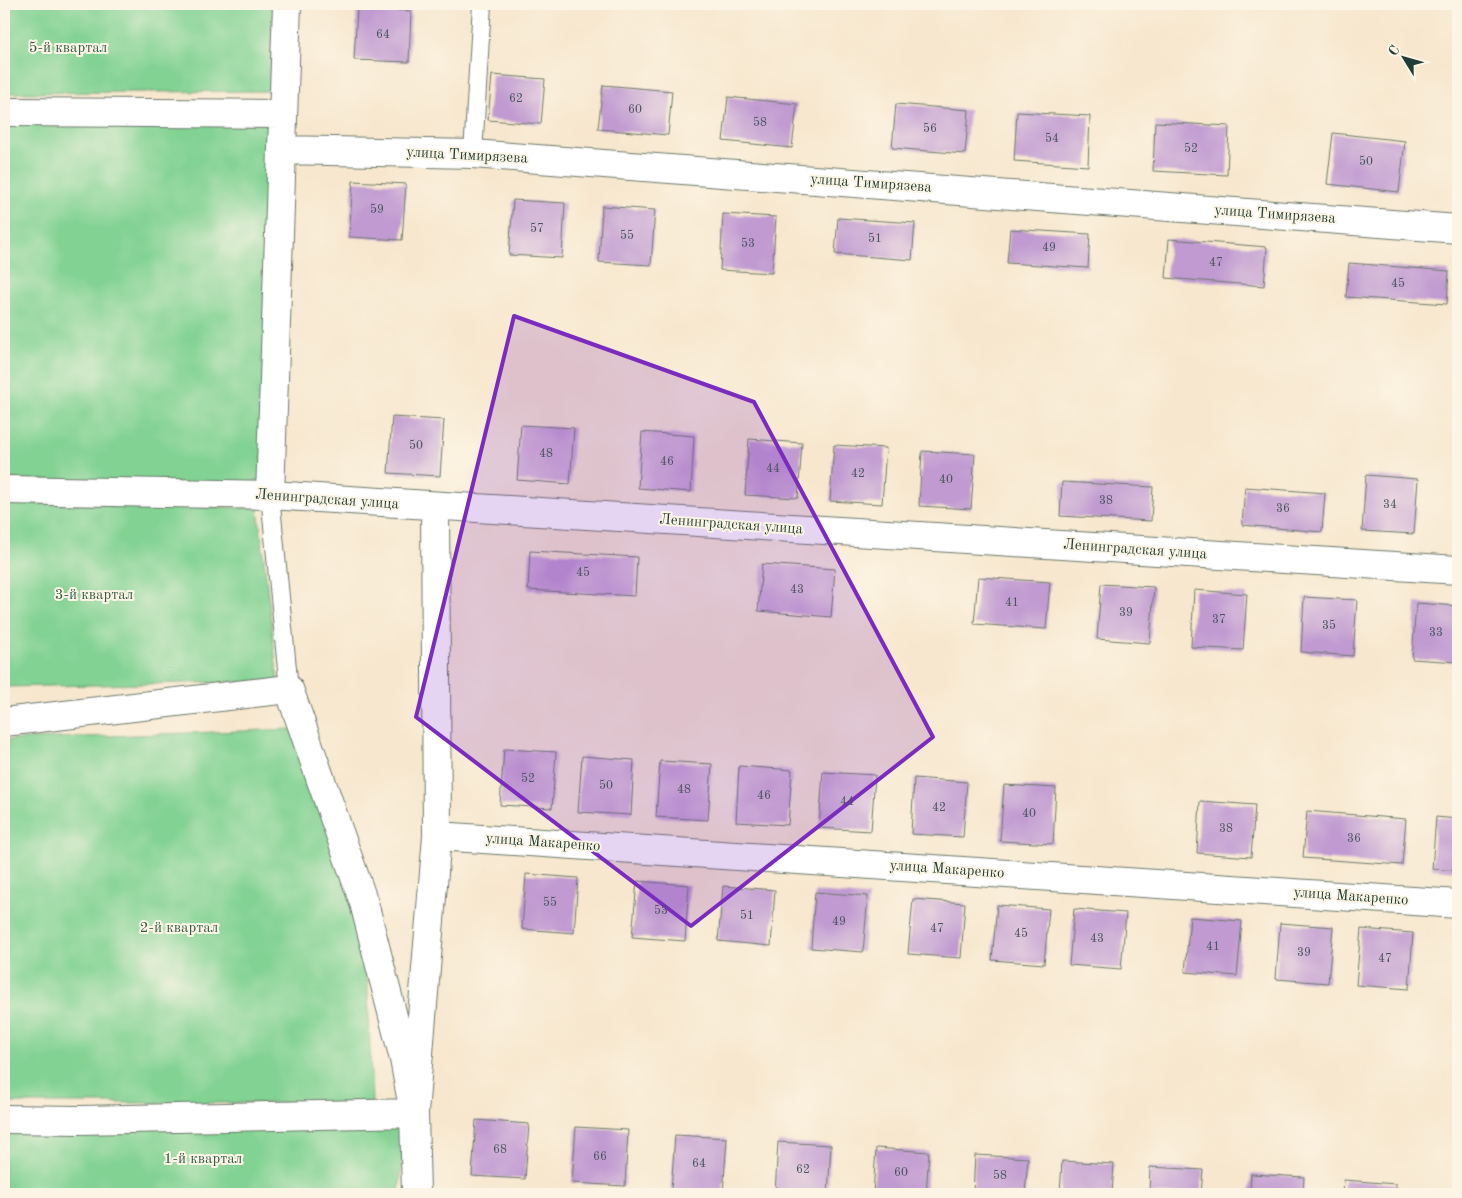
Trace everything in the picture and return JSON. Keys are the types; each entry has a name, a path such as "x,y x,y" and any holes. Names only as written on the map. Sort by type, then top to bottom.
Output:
{"street":[{"path":"270,495 287,4"},
{"path":"4,112 283,114"},
{"name":"улица Тимирязева","path":"283,150 474,154 1458,229"},
{"name":"Ленинградская улица","path":"4,490 270,495 1458,570"},
{"path":"416,1194 414,1113 436,836 435,506"},
{"path":"4,722 289,689 364,902 404,1059 414,1113"},
{"name":"улица Макаренко","path":"436,836 1458,904"},
{"path":"4,1119 90,1120 414,1113"}],"lane":[{"path":"474,154 482,4"},
{"path":"270,495 289,689"}],"highlighted area":[{"path":"514,316 754,402 933,737 691,926 416,717"}],"green space":[{"name":"5-й квартал","path":"4,4 277,4 276,91 4,93"},
{"path":"4,122 271,124 261,486 4,479"},
{"name":"3-й квартал","path":"4,503 258,508 278,681 4,687"},
{"name":"2-й квартал","path":"293,729 366,935 372,1103 4,1103 4,740"},
{"name":"1-й квартал","path":"4,1124 405,1125 399,1194 4,1194"}],"building":[{"path":"357,8 411,11 409,62 354,60"},
{"path":"492,75 545,79 541,124 488,120"},
{"path":"603,85 672,91 668,135 598,129"},
{"path":"728,97 797,104 792,148 723,141"},
{"path":"896,104 969,110 965,154 892,148"},
{"path":"1017,112 1090,116 1088,166 1014,161"},
{"path":"1155,122 1229,126 1227,175 1153,171"},
{"path":"1333,133 1405,141 1399,192 1327,184"},
{"path":"353,181 406,184 402,240 349,237"},
{"path":"513,200 565,203 562,258 509,255"},
{"path":"602,206 655,210 651,265 599,262"},
{"path":"723,214 776,217 772,273 720,270"},
{"path":"838,218 915,223 912,260 835,254"},
{"path":"1010,229 1090,234 1088,268 1007,263"},
{"path":"1169,239 1267,247 1264,286 1166,278"},
{"path":"1349,263 1449,271 1447,304 1346,297"},
{"path":"392,417 444,420 440,476 388,473"},
{"path":"521,425 574,428 570,484 517,480"},
{"path":"642,432 694,436 691,492 638,488"},
{"path":"749,439 802,443 798,498 745,495"},
{"path":"834,445 886,448 882,504 830,501"},
{"path":"922,451 975,454 971,509 919,506"},
{"path":"1366,475 1418,479 1414,534 1362,531"},
{"path":"1062,482 1153,487 1151,521 1060,516"},
{"path":"1245,487 1325,493 1322,532 1242,525"},
{"path":"530,551 637,557 635,596 528,590"},
{"path":"762,564 835,569 831,617 758,611"},
{"path":"978,577 1050,582 1046,629 974,624"},
{"path":"1101,584 1154,587 1150,643 1097,639"},
{"path":"1194,590 1247,594 1243,650 1191,647"},
{"path":"1304,597 1357,600 1353,656 1301,652"},
{"path":"1416,603 1458,606 1458,662 1412,659"},
{"path":"504,749 556,752 552,808 500,805"},
{"path":"582,756 634,760 631,815 578,812"},
{"path":"660,761 712,764 708,820 656,817"},
{"path":"739,766 792,770 788,825 736,822"},
{"path":"823,772 875,775 871,831 819,828"},
{"path":"914,778 967,782 963,837 911,834"},
{"path":"1004,785 1056,788 1053,844 1000,841"},
{"path":"1200,801 1255,805 1251,857 1197,853"},
{"path":"1307,811 1406,819 1402,865 1303,858"},
{"path":"1436,817 1458,819 1458,871 1432,869"},
{"path":"526,874 578,878 574,933 522,929"},
{"path":"637,881 689,885 685,941 632,937"},
{"path":"723,886 775,890 771,946 718,941"},
{"path":"815,892 868,896 863,952 811,948"},
{"path":"913,899 965,903 961,958 908,954"},
{"path":"997,905 1049,909 1044,964 992,960"},
{"path":"1074,909 1126,913 1121,969 1069,965"},
{"path":"1190,917 1242,921 1237,976 1185,972"},
{"path":"1280,923 1333,927 1328,983 1276,979"},
{"path":"1361,929 1413,933 1409,989 1356,985"},
{"path":"476,1120 529,1124 525,1179 472,1176"},
{"path":"576,1127 628,1130 625,1186 572,1183"},
{"path":"675,1135 727,1138 723,1194 671,1190"},
{"path":"778,1142 831,1145 828,1194 775,1194"},
{"path":"876,1148 929,1152 926,1194 873,1194"},
{"path":"975,1155 1028,1158 1025,1194 973,1194"},
{"path":"1062,1161 1114,1164 1112,1194 1060,1194"},
{"path":"1150,1167 1203,1170 1201,1194 1149,1194"},
{"path":"1251,1174 1304,1177 1303,1194 1250,1194"},
{"path":"1344,1180 1396,1184 1396,1194 1343,1194"}]}
